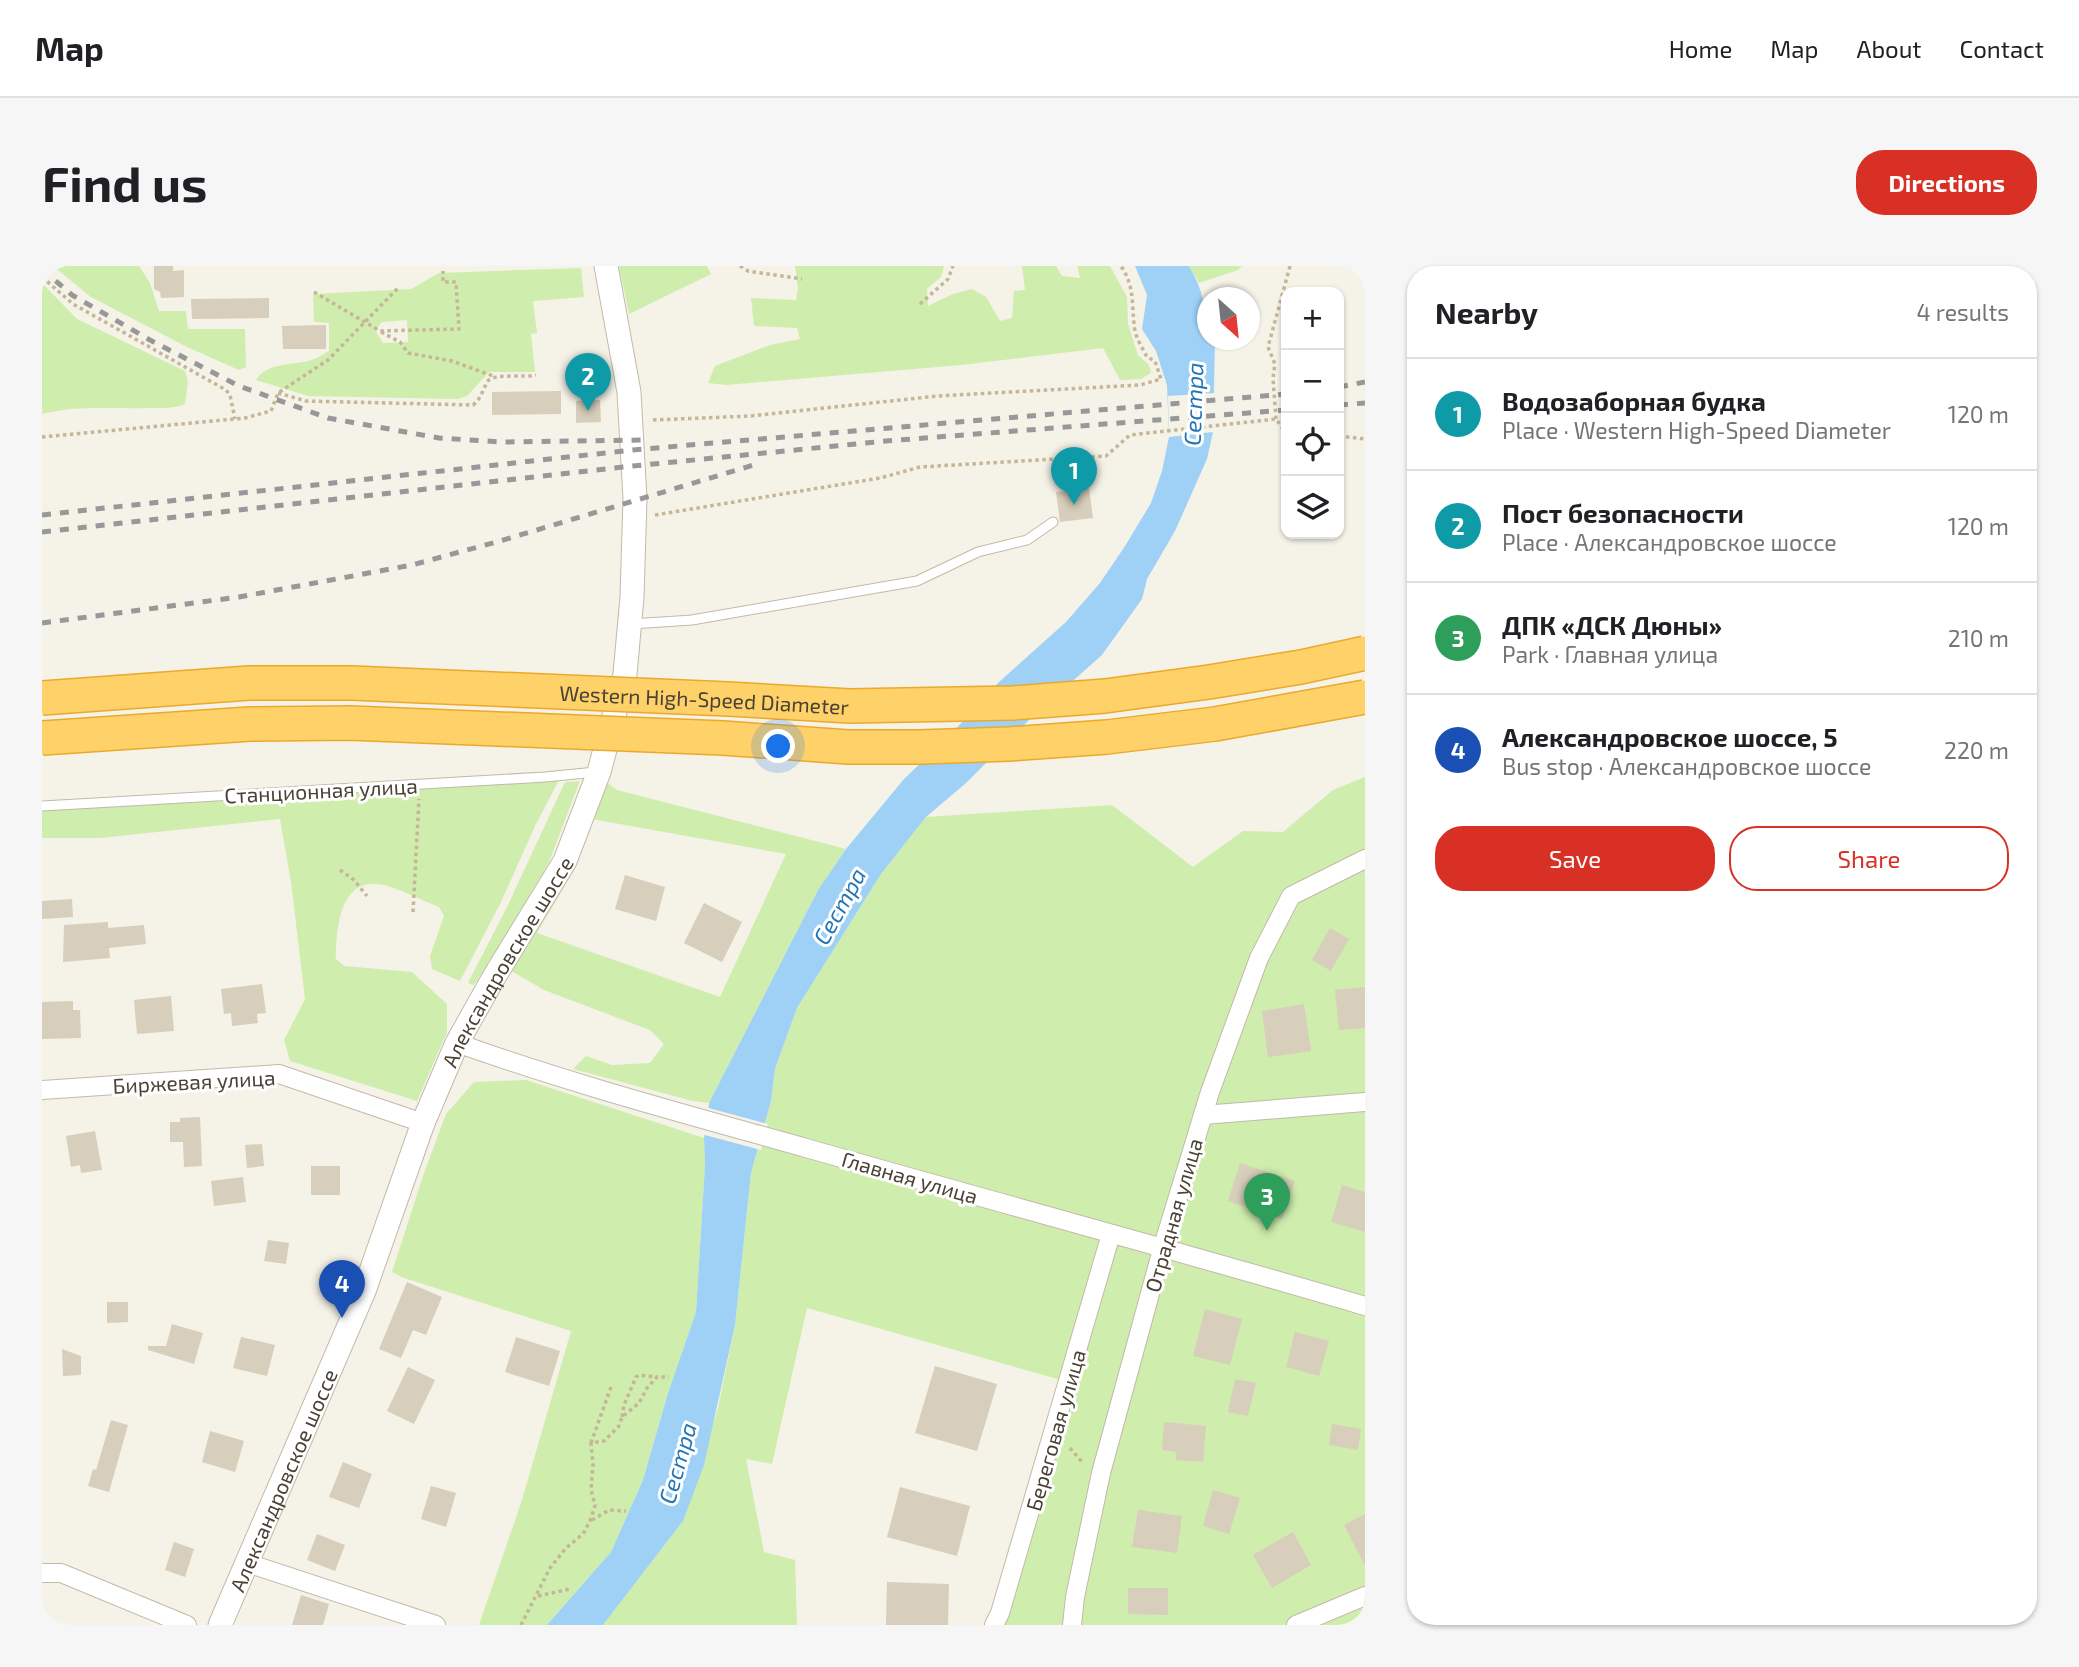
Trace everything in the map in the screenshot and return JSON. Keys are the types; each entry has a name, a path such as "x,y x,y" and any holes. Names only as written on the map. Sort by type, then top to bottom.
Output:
{"highway":[{"name":"Western High-Speed Diameter","path":"42,698 249,683 352,683 850,706 1013,703 1105,696 1209,682 1365,653"},
{"name":"Western High-Speed Diameter","path":"42,738 250,724 350,723 723,738 848,747 920,747 1009,744 1147,732 1215,724 1365,697"}],"street":[{"name":"Александровское шоссе","path":"220,1625 364,1291 423,1123 457,1044 494,977 565,861 599,772 625,674 635,519 629,392 606,266"},
{"name":"Отрадная улица","path":"1072,1625 1074,1597 1095,1498 1163,1247 1203,1115 1258,958 1291,896 1365,859"},
{"name":"Главная улица","path":"457,1044 688,1117 1163,1247 1365,1306"},
{"name":"Биржевая улица","path":"42,1090 279,1073 423,1123"},
{"path":"1203,1115 1365,1102"},
{"name":"Береговая улица","path":"995,1625 1111,1234"},
{"path":"247,1563 436,1625"},
{"path":"42,1573 61,1573 187,1625"},
{"path":"1296,1625 1365,1596"}],"lane":[{"path":"629,624 692,620 916,581 978,552 1027,540 1053,522"},
{"name":"Станционная улица","path":"42,806 599,772"}],"path":[{"path":"740,266 748,271 802,279"},
{"path":"920,304 948,279 953,266"},
{"path":"631,421 750,416 937,396 1140,385 1161,379 1154,361 1147,357 1135,333 1135,306 1127,275 1121,266"},
{"path":"1281,426 1276,419 1273,378 1275,364 1269,347 1290,266"},
{"path":"380,331 459,329 456,282 443,282 443,271"},
{"path":"42,277 73,304 226,390 230,395 235,419"},
{"path":"42,437 235,419 271,411 278,393 328,360 398,288"},
{"path":"314,292 400,342 408,352 453,361 493,376 536,375"},
{"path":"278,393 306,401 473,405 493,376"},
{"path":"635,519 880,478 920,467 1106,456 1130,435 1276,419"},
{"path":"1344,437 1365,439"},
{"path":"414,912 420,785"},
{"path":"340,870 354,880 367,896"},
{"path":"591,1443 604,1441 619,1426 624,1405 636,1377 668,1377"},
{"path":"622,1417 639,1403 657,1377"},
{"path":"521,1625 550,1568 566,1548 583,1534 590,1521 595,1506 591,1489 591,1443 611,1387"},
{"path":"1053,1436 1066,1443 1085,1466 1095,1498"},
{"path":"590,1521 609,1510 626,1511"},
{"path":"536,1597 570,1589"}],"green space":[{"path":"53,266 139,266 150,283 159,311 186,311 188,329 245,329 246,367 239,370 187,347 91,297"},
{"path":"619,266 707,266 711,274 629,314"},
{"path":"795,266 944,266 941,277 927,289 928,306 953,294 972,289 986,297 1000,321 1012,318 1014,291 1025,290 1022,266 1056,266 1062,276 1080,278 1077,266 1110,266 1127,297 1128,324 1138,355 1149,365 1151,373 1141,379 1120,380 1103,348 961,365 726,385 708,383 715,366 770,345 800,339 797,328 754,326 751,298 796,300 798,288"},
{"path":"1189,266 1242,266 1238,270 1199,283"},
{"path":"581,268 584,297 533,301 537,333 531,334 535,372 489,372 467,396 458,399 308,396 256,380 266,370 311,360 329,351 329,323 314,322 313,294 411,289 439,273","holes":["407,320 408,342 383,343 375,330 382,322"]},
{"path":"42,283 77,319 185,371 188,381 185,404 166,408 81,408 42,414"},
{"path":"598,776 617,790 846,849 818,890 709,1103 573,1069 586,1056 612,1065 650,1063 664,1044 650,1030 544,990 501,965","holes":["592,819 786,854 720,997 537,933 574,870"]},
{"path":"1365,777 1365,1625 994,1625 1068,1382 807,1308 772,1464 746,1459 764,1552 795,1560 797,1625 603,1625 683,1521 718,1408 735,1325 751,1173 771,1101 775,1069 797,1008 881,874 926,817 1112,805 1193,867 1243,831 1283,832 1333,790"},
{"path":"559,780 460,981 432,969 430,956 444,916 439,907 378,884 365,885 355,890 342,910 336,959 344,966 412,972 447,1004 447,1032 417,1101 290,1061 284,1040 305,999 291,882 280,819 100,838 42,838 42,806 426,784"},
{"path":"580,781 549,862 521,912 474,985 468,983 508,905 565,782"},
{"path":"526,1080 704,1138 705,1165 696,1312 668,1393 643,1480 611,1552 547,1625 479,1625 522,1500 571,1331 392,1272 446,1114 474,1082"}],"water":[{"name":"Сестра","path":"1135,266 1189,266 1199,287 1197,287 1197,350 1215,350 1213,432 1207,459 1175,531 1147,579 1142,599 1102,655 926,817 881,874 797,1008 775,1069 771,1101 751,1173 735,1325 704,1465 683,1521 603,1625 547,1625 611,1552 643,1480 668,1393 696,1312 705,1165 704,1138 709,1103 818,890 846,849 904,779 952,733 999,682 1066,622 1100,583 1151,503 1162,471 1169,437 1167,385 1156,351 1142,329 1147,295"}],"pier":[{"path":"1215,393 1213,432 1169,437 1168,396"},
{"path":"705,1107 768,1124 761,1150 701,1134"}],"building":[{"path":"154,266 173,266 173,271 184,270 184,297 161,298 160,292 154,289"},
{"path":"269,298 269,318 192,319 191,299"},
{"path":"326,325 326,349 283,349 282,326"},
{"path":"561,391 561,414 492,415 492,392"},
{"path":"600,400 601,422 576,423 576,401"},
{"path":"1089,488 1093,518 1060,522 1056,492"},
{"path":"625,875 665,887 656,921 615,909"},
{"path":"72,899 73,917 42,919 42,901"},
{"path":"704,903 742,922 722,962 684,943"},
{"path":"108,922 108,928 144,925 146,944 109,948 110,958 63,962 64,925"},
{"path":"1330,928 1349,939 1331,971 1312,960"},
{"path":"262,984 266,1013 257,1014 258,1023 232,1026 231,1013 224,1014 221,989"},
{"path":"1365,987 1365,1028 1339,1030 1335,990"},
{"path":"171,996 174,1031 137,1034 134,1000"},
{"path":"73,1001 73,1010 80,1010 81,1038 42,1039 42,1002"},
{"path":"1304,1004 1311,1051 1268,1057 1262,1011"},
{"path":"200,1117 202,1166 184,1167 183,1142 170,1142 170,1122 180,1122 180,1118"},
{"path":"95,1131 102,1170 81,1173 80,1165 71,1167 66,1136"},
{"path":"262,1144 264,1166 247,1168 245,1145"},
{"path":"1240,1163 1295,1181 1282,1219 1228,1201"},
{"path":"311,1166 340,1166 340,1195 311,1195"},
{"path":"243,1177 246,1202 214,1206 211,1181"},
{"path":"1342,1185 1365,1192 1365,1232 1331,1222"},
{"path":"268,1240 289,1243 286,1264 264,1261"},
{"path":"407,1282 442,1297 426,1335 413,1330 401,1358 379,1349"},
{"path":"107,1302 128,1302 128,1322 107,1323"},
{"path":"1205,1309 1242,1319 1230,1365 1193,1356"},
{"path":"172,1324 203,1333 194,1364 148,1350 148,1346 166,1346"},
{"path":"1295,1332 1329,1341 1319,1376 1286,1367"},
{"path":"241,1337 275,1345 267,1376 233,1368"},
{"path":"516,1337 560,1351 549,1386 505,1372"},
{"path":"62,1349 81,1356 81,1375 63,1376"},
{"path":"935,1366 997,1384 977,1451 915,1433"},
{"path":"408,1367 435,1380 414,1424 387,1411"},
{"path":"1235,1379 1256,1383 1248,1416 1228,1412"},
{"path":"111,1420 128,1425 109,1492 88,1486 93,1469 96,1470"},
{"path":"1164,1422 1206,1426 1203,1462 1176,1460 1176,1452 1162,1450"},
{"path":"1332,1424 1361,1429 1358,1450 1329,1445"},
{"path":"210,1431 244,1441 235,1472 202,1462"},
{"path":"343,1462 372,1474 359,1508 329,1497"},
{"path":"431,1486 456,1493 446,1527 421,1519"},
{"path":"900,1487 970,1506 957,1556 887,1537"},
{"path":"1213,1490 1240,1498 1229,1534 1203,1526"},
{"path":"1138,1510 1182,1516 1177,1553 1132,1547"},
{"path":"1365,1514 1365,1566 1344,1525"},
{"path":"1293,1532 1311,1565 1272,1588 1253,1555"},
{"path":"317,1534 345,1545 335,1571 307,1560"},
{"path":"174,1542 194,1549 185,1577 165,1570"},
{"path":"887,1582 949,1584 948,1625 886,1625"},
{"path":"1128,1588 1168,1588 1168,1615 1128,1614"},
{"path":"301,1595 329,1604 323,1625 292,1625"}],"railway":[{"path":"42,269 72,295 150,340 239,386 328,418 439,438 502,442 645,440"},
{"path":"1344,386 1365,382"},
{"path":"42,515 632,450 1281,394"},
{"path":"1344,405 1365,403"},
{"path":"42,532 623,467 886,441 1281,410"},
{"path":"42,623 239,597 412,565 757,464"}],"place":[{"name":"Пост безопасности","path":"588,411"},
{"name":"Водозаборная будка","path":"1074,505"},
{"name":"ДПК «ДСК Дюны»","path":"1267,1231"},
{"name":"Александровское шоссе, 5","path":"342,1318"}]}
